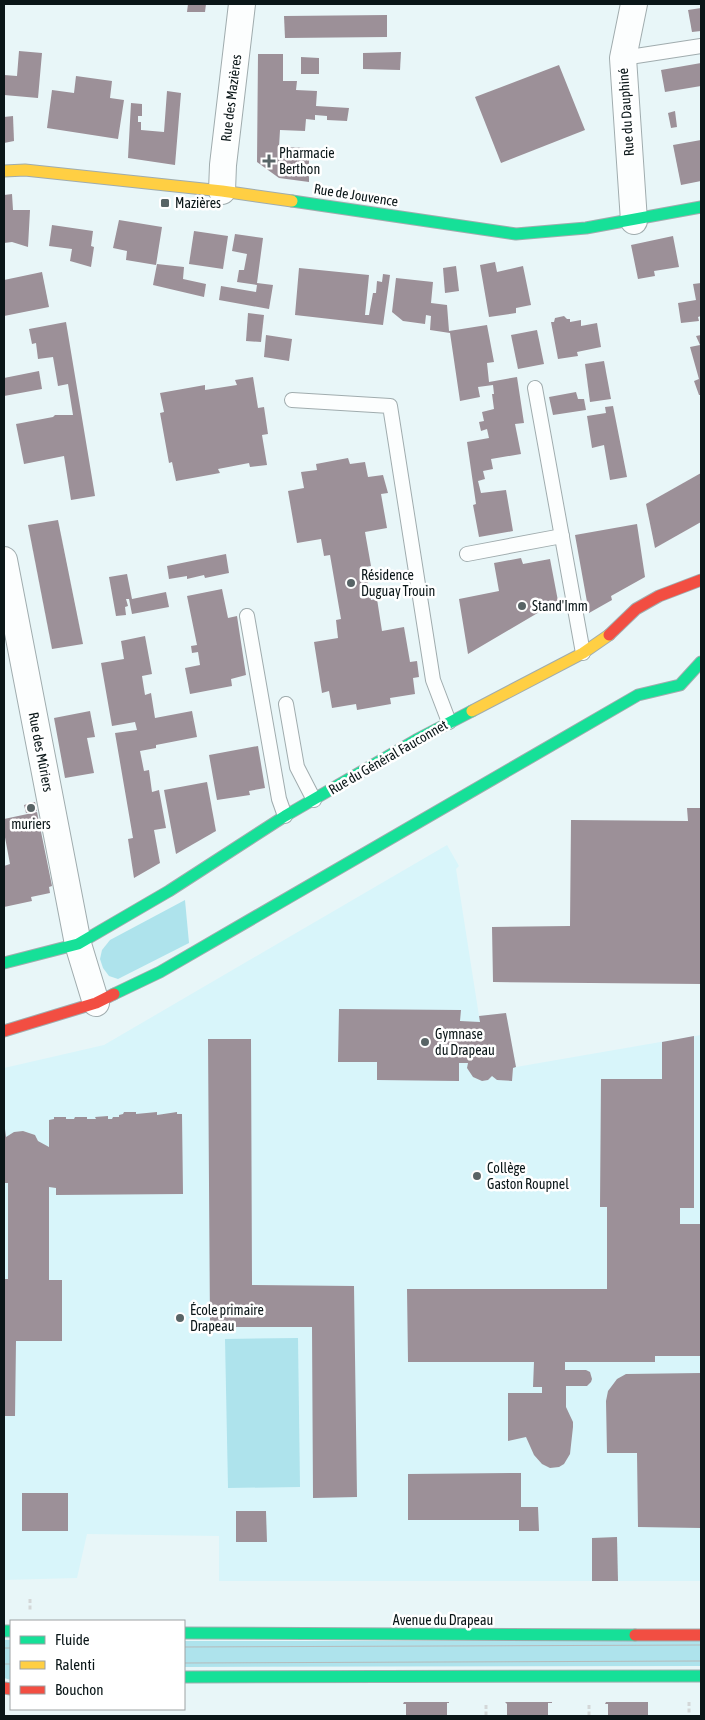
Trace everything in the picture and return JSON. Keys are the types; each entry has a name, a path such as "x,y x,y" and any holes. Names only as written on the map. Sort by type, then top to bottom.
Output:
{"main road":[{"name":"Rue de Jouvence","path":"4,172 25,170 222,192 516,234 549,233 634,221 701,207"},
{"name":"Rue du Général Fauconnet","path":"4,963 78,944 169,891 285,816 449,722 583,653 608,636 636,609 659,596 701,580"},
{"path":"4,1031 96,1003 169,967 638,695 680,685 701,662"},
{"name":"Avenue du Drapeau","path":"185,1633 701,1635"},
{"path":"185,1677 701,1676"}],"street":[{"name":"Rue des Mazières","path":"222,192 223,166 242,4"},
{"name":"Rue du Dauphiné","path":"634,4 623,58 634,221"},
{"name":"Rue des Mûriers","path":"4,560 78,944"},
{"path":"78,944 96,1003"}],"lane":[{"path":"623,58 701,46"},
{"path":"536,388 583,653"},
{"path":"292,400 390,406 433,680 449,722"},
{"path":"467,554 562,536"},
{"path":"247,616 279,799 285,816"},
{"path":"286,704 297,767 314,800"}],"shaded area":[{"name":"Collège Gaston Roupnel","path":"447,845 459,866 456,869 479,1016 506,1013 516,1067 701,1035 701,1581 219,1581 219,1536 87,1534 77,1578 4,1580 4,1068 104,1045"},
{"path":"185,900 189,943 118,979 109,976 103,968 100,959 102,950 110,940"},
{"path":"298,1338 300,1487 228,1488 225,1339"},
{"path":"4,1640 10,1640 10,1680 4,1678"},
{"path":"185,1641 701,1641 701,1666 185,1667"}],"building":[{"path":"188,4 206,4 205,12 187,12"},
{"path":"701,8 701,31 692,32 688,10"},
{"path":"387,15 387,37 285,38 284,16"},
{"path":"19,51 42,53 38,98 4,95 4,75 17,76"},
{"path":"401,52 400,70 363,69 363,53"},
{"path":"258,54 283,54 283,81 297,81 296,90 317,91 316,106 349,108 347,121 327,120 327,116 315,115 315,120 306,119 305,131 280,130 279,147 309,148 309,182 279,178 257,162"},
{"path":"301,57 319,58 319,74 301,74"},
{"path":"701,63 701,86 665,92 661,70"},
{"path":"559,65 585,130 501,163 475,97"},
{"path":"76,76 112,81 110,98 124,100 118,139 47,128 52,90 74,93"},
{"path":"167,91 181,93 175,165 128,158 131,103 142,104 142,116 138,116 138,122 141,122 141,130 164,132"},
{"path":"675,111 677,127 671,128 668,113"},
{"path":"13,116 14,141 4,143 4,117"},
{"path":"701,140 701,181 681,185 673,145"},
{"path":"12,194 13,210 30,210 28,247 12,242 4,243 4,195"},
{"path":"119,220 162,227 156,265 126,260 127,251 113,248"},
{"path":"52,225 93,231 91,246 94,247 91,267 70,261 72,249 49,246"},
{"path":"194,231 228,236 223,269 189,264"},
{"path":"235,234 263,238 257,283 273,285 269,309 219,300 221,286 256,292 257,285 237,282 239,270 244,270 247,254 232,251"},
{"path":"673,236 679,267 654,271 655,276 638,279 631,245"},
{"path":"495,262 497,272 523,266 531,305 516,308 516,313 489,317 480,265"},
{"path":"157,264 184,267 183,279 206,284 204,297 153,285"},
{"path":"456,266 459,291 445,293 443,268"},
{"path":"299,268 369,275 365,315 369,315 373,293 376,293 377,281 382,282 383,274 390,275 383,325 295,315"},
{"path":"42,272 49,307 4,316 4,280"},
{"path":"396,278 433,282 431,303 447,305 449,331 487,325 494,362 487,363 489,382 517,377 524,423 515,424 521,454 491,459 493,469 483,471 485,479 478,481 481,493 506,490 513,531 479,537 473,505 476,504 467,442 489,438 487,429 481,431 479,422 484,421 482,412 494,409 493,385 478,387 480,397 460,401 450,333 430,330 431,316 426,315 425,324 403,321 392,312"},
{"path":"701,283 701,316 698,317 699,321 681,323 678,303 696,300 693,284"},
{"path":"248,313 264,315 261,342 246,341"},
{"path":"564,316 570,319 570,322 581,320 581,326 597,323 601,347 577,352 578,356 558,359 551,322 554,322 555,318"},
{"path":"66,322 95,496 71,500 64,456 24,464 16,424 55,415 73,415 68,384 58,386 53,357 38,359 36,343 32,344 29,329"},
{"path":"537,330 544,364 518,369 511,335"},
{"path":"266,335 292,339 289,361 264,357"},
{"path":"701,335 701,395 699,395 694,381 699,379 690,347 700,345 696,336"},
{"path":"604,361 611,399 590,402 585,364"},
{"path":"39,371 42,389 4,396 4,378"},
{"path":"253,377 258,408 264,407 268,434 262,435 267,465 250,467 249,463 218,469 220,473 176,481 172,462 169,463 160,413 164,412 160,393 205,385 205,390 237,385 235,380"},
{"path":"576,392 578,399 584,399 586,410 553,415 549,397"},
{"path":"613,406 627,477 610,480 604,445 592,448 587,416 606,413 605,407"},
{"name":"Résidence Duguay Trouin","path":"348,458 350,464 365,462 368,477 383,475 388,493 381,494 387,528 365,532 371,566 365,567 371,600 377,599 382,631 404,627 410,662 417,661 419,677 413,678 415,694 390,698 391,704 357,710 356,704 332,708 329,691 322,693 314,642 338,638 336,620 341,619 330,555 324,556 321,539 297,543 288,491 304,488 301,472 317,470 316,464"},
{"path":"701,473 701,522 655,548 646,504"},
{"path":"58,520 83,644 52,649 28,525"},
{"path":"637,524 645,577 611,596 612,600 589,613 575,535"},
{"path":"226,554 229,573 205,578 204,575 187,579 187,576 169,579 167,566"},
{"path":"521,558 523,564 550,559 558,601 468,654 459,599 499,591 494,563"},
{"path":"127,574 132,599 166,592 169,607 132,614 129,599 126,599 128,606 125,607 126,615 116,616 109,577"},
{"path":"222,589 228,618 237,616 246,675 231,679 232,686 190,694 185,668 200,665 198,652 192,653 191,646 197,645 187,596"},
{"path":"145,636 152,674 142,676 145,695 151,693 155,718 192,711 197,737 156,745 156,748 140,751 144,771 149,770 152,792 159,790 166,828 154,830 160,863 134,878 128,839 133,838 115,733 137,730 135,722 112,726 101,663 124,659 121,641"},
{"path":"90,711 95,737 87,738 94,773 65,778 54,718"},
{"path":"258,746 265,788 249,791 250,795 217,800 209,755"},
{"path":"207,782 216,831 176,854 164,790"},
{"name":"muriers","path":"35,802 37,811 26,813 24,805"},
{"path":"687,808 701,808 701,984 493,982 492,927 570,926 571,820 688,821"},
{"path":"37,812 52,886 49,887 50,893 31,897 32,901 4,907 4,866 10,864 4,832 4,819"},
{"name":"Gymnase du Drapeau","path":"339,1009 461,1010 460,1021 480,1022 479,1016 506,1013 516,1067 513,1068 512,1081 497,1080 492,1076 488,1080 482,1081 473,1077 467,1068 468,1063 459,1063 459,1081 377,1080 377,1062 338,1062"},
{"path":"694,1036 694,1208 680,1208 680,1224 701,1224 701,1356 655,1356 655,1362 565,1362 565,1370 586,1370 590,1372 592,1379 587,1386 566,1386 566,1407 573,1422 570,1454 564,1464 559,1467 550,1468 542,1464 534,1455 526,1437 508,1441 508,1393 542,1393 542,1387 533,1387 534,1362 408,1362 407,1289 607,1289 607,1207 600,1207 601,1079 662,1079 662,1042"},
{"path":"208,1039 251,1039 252,1285 354,1286 357,1497 313,1498 312,1327 210,1327"},
{"path":"124,1112 136,1112 136,1114 157,1112 157,1115 177,1112 177,1114 182,1114 183,1194 56,1195 56,1188 49,1187 49,1280 62,1280 62,1341 16,1341 15,1416 4,1416 4,1279 8,1279 8,1183 4,1183 4,1129 6,1137 14,1132 23,1131 35,1135 38,1141 49,1147 49,1120 54,1119 54,1117 74,1119 75,1117 87,1117 87,1119 96,1119 95,1117 108,1116 108,1119 112,1119 113,1117 119,1117"},
{"path":"701,1373 701,1528 638,1527 637,1453 607,1453 606,1401 608,1391 617,1379 626,1374"},
{"path":"521,1473 521,1507 538,1507 539,1531 519,1531 519,1520 408,1520 408,1474"},
{"path":"22,1493 68,1493 68,1531 22,1531"},
{"path":"236,1511 266,1511 267,1542 236,1542"},
{"path":"617,1537 618,1581 592,1581 592,1538"},
{"path":"404,1702 449,1702 447,1703 447,1716 406,1716 406,1704 403,1704"},
{"path":"505,1702 552,1703 548,1703 548,1716 507,1716 507,1704"},
{"path":"606,1702 648,1702 648,1716 608,1716 608,1704 605,1704"}],"tram line":[{"path":"185,1647 701,1645"},
{"path":"4,1648 10,1648"},
{"path":"185,1663 701,1661"},
{"path":"4,1664 10,1664"}],"traffic: fast":[{"path":"292,201 516,234 586,228 701,207"},
{"path":"114,994 160,972 638,695 680,685 701,662"},
{"path":"4,963 78,944 169,891 285,816 416,740 472,711"},
{"path":"4,1631 10,1631"},
{"path":"185,1633 635,1635"},
{"path":"185,1677 701,1676"}],"traffic: slow":[{"path":"4,171 25,170 222,191 292,201"},
{"path":"472,711 583,653 609,635"}],"traffic: jam":[{"path":"609,635 636,609 659,596 701,580"},
{"path":"4,1031 96,1003 114,994"},
{"path":"635,1635 701,1635"},
{"path":"4,1688 10,1689"}],"place":[{"name":"Pharmacie Berthon","path":"269,161"},
{"name":"Mazières","path":"165,203"},
{"name":"Résidence Duguay Trouin","path":"351,583"},
{"name":"Stand'Imm","path":"522,606"},
{"name":"muriers","path":"31,808"},
{"name":"Gymnase du Drapeau","path":"425,1042"},
{"name":"Collège Gaston Roupnel","path":"477,1176"},
{"name":"École primaire Drapeau","path":"180,1318"}]}
